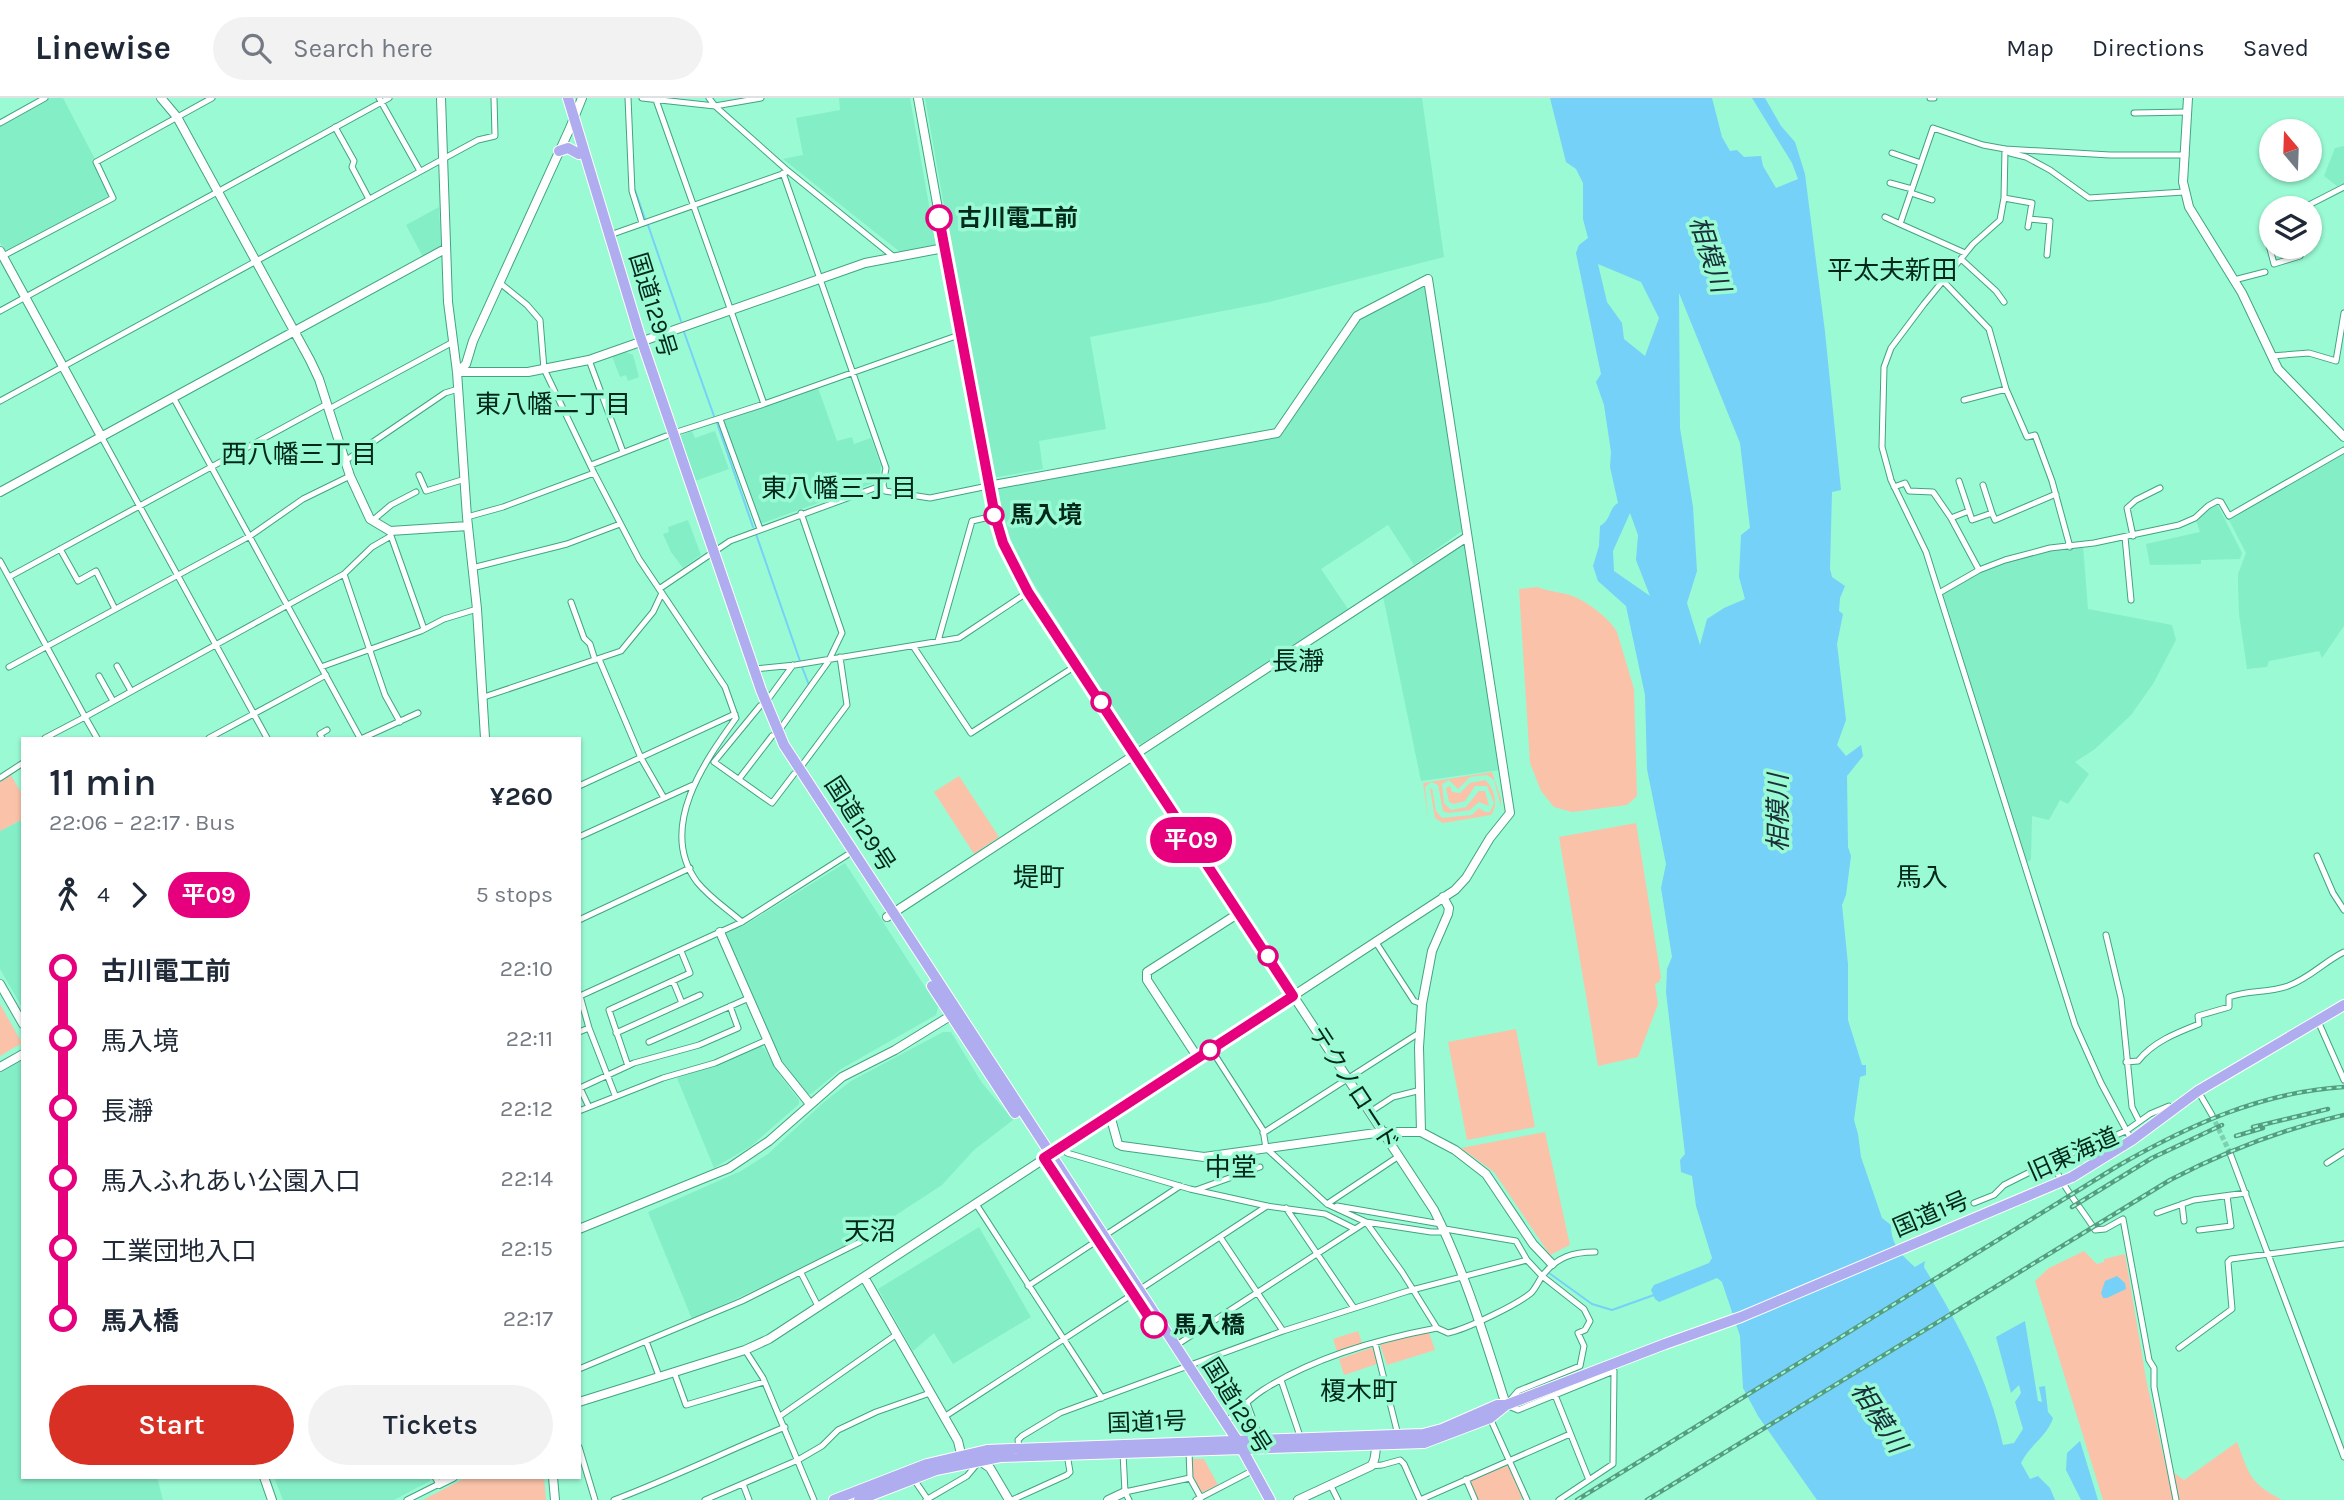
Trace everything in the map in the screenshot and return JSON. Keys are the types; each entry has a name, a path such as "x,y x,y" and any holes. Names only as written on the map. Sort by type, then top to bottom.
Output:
{"highway":[{"name":"国道129号","path":"562,98 609,235 638,341"},
{"name":"国道129号","path":"568,98 579,154 638,341 763,705 775,734 797,772 848,856 890,915"},
{"path":"559,151 568,148 579,154"},
{"name":"国道129号","path":"710,553 755,669 763,705"},
{"name":"国道129号","path":"797,772 1270,1500"},
{"name":"国道1号","path":"834,1500 908,1470 963,1454 984,1457 1189,1451 1260,1440 1301,1439 1424,1443 1490,1418 1506,1405 1741,1317 2072,1177 2198,1091 2344,1005"},
{"name":"国道129号","path":"1136,1292 1226,1423 1262,1500"},
{"name":"国道1号","path":"984,1457 1019,1447 1236,1445 1380,1440 1442,1429 1497,1405 1506,1405"},
{"name":"国道1号","path":"859,1500 963,1454"}],"street":[{"path":"0,123 45,98"},
{"path":"162,98 177,117 296,331 319,379 350,476 366,514 391,533 424,629"},
{"path":"212,98 96,162 113,198 1,254 266,737"},
{"path":"0,311 380,100 389,98"},
{"path":"441,98 445,249 477,609 485,737"},
{"path":"0,401 420,171 478,140 495,136 494,98"},
{"path":"457,372 466,364 473,341 582,98"},
{"path":"628,98 633,195 642,223"},
{"path":"645,98 715,107 761,98"},
{"path":"709,98 715,107 785,172 894,257"},
{"name":"テクノロード","path":"918,98 959,335 988,486 1003,543 1028,592 1444,1228 1464,1276 1506,1405"},
{"path":"2188,98 2184,192 2194,219 2234,281 2271,356 2286,378 2344,437"},
{"path":"380,100 420,171"},
{"path":"656,100 764,404"},
{"path":"2134,113 2188,112"},
{"path":"335,127 354,161 352,167 369,199"},
{"path":"1900,224 1933,128 1983,145 2005,149 2110,155 2186,155"},
{"path":"2005,149 2041,165 2089,198 2184,192"},
{"path":"2005,149 2004,198 1998,223 1965,253 1891,348 1884,367 1882,447 1894,486 1926,552 2075,1025 2084,1049 2129,1136"},
{"path":"1892,153 1921,163"},
{"path":"609,235 785,172"},
{"path":"581,1401 745,1350 769,1339 1455,890 1510,813 1429,279 1357,317 1277,433 930,498 885,491 883,485 886,468 785,172"},
{"path":"1890,183 1932,200"},
{"path":"2322,198 2344,187"},
{"path":"2004,198 2032,203 2028,227"},
{"path":"1885,216 1965,253"},
{"path":"2030,219 2050,221 2047,255"},
{"path":"457,372 509,373 589,359 819,278 894,257 944,248"},
{"path":"0,492 445,249"},
{"path":"2273,259 2274,264 2290,259"},
{"path":"1961,260 1996,291 2004,302"},
{"path":"2234,281 2265,272"},
{"path":"1943,281 1989,329 2006,389 2027,437 2035,435 2056,494 2070,547"},
{"path":"500,283 527,305 540,320 544,369 594,473 620,524 660,591 725,687 736,718 693,785 684,817 683,844 696,880 714,901 727,908 742,922"},
{"path":"2271,356 2309,353 2336,361 2344,313"},
{"path":"591,465 669,435 959,335"},
{"path":"9,577 212,467 453,342"},
{"path":"589,359 623,452"},
{"path":"1964,400 2006,389"},
{"path":"345,461 445,393 458,390"},
{"path":"173,397 361,737"},
{"path":"720,418 760,529"},
{"path":"1939,593 1979,570 2040,550 2070,547 2179,526 2195,518 2217,501 2221,502 2229,516 2344,450"},
{"path":"47,737 344,573 391,533 468,522 594,473"},
{"path":"419,475 426,491 465,479"},
{"path":"9,667 250,536 303,499 350,476"},
{"path":"1959,481 1972,520 1992,513"},
{"path":"1894,486 1905,483 1909,491 1933,492 1951,518 1979,570"},
{"path":"484,697 621,651 653,612 660,591 710,553 730,541 760,529 883,485"},
{"path":"1983,485 1994,520 2056,494"},
{"path":"2133,536 2127,508 2136,499 2160,488"},
{"path":"372,521 391,505 416,492"},
{"path":"1951,518 1969,511"},
{"path":"739,779 775,734 841,640 841,627 801,513"},
{"path":"938,641 972,521 995,516"},
{"path":"472,568 567,544 620,524"},
{"path":"890,915 1467,537"},
{"path":"2124,537 2131,600"},
{"path":"60,549 78,581 96,571 115,609"},
{"path":"0,561 96,737"},
{"path":"344,573 385,695 400,722"},
{"path":"755,669 959,638 1028,592"},
{"path":"571,602 584,638 590,644 641,758 664,798"},
{"path":"321,667 444,619 477,609"},
{"path":"913,646 971,733 1077,665"},
{"path":"793,665 714,762 772,803 847,705 841,657"},
{"path":"117,666 131,691"},
{"path":"211,737 326,675"},
{"path":"99,676 113,701"},
{"path":"364,737 418,713"},
{"path":"581,785 735,714"},
{"path":"384,729 386,737"},
{"path":"322,737 320,734 327,730"},
{"path":"0,778 21,764"},
{"path":"581,836 693,785"},
{"path":"581,996 742,922 848,856"},
{"path":"2317,856 2333,893 2344,910"},
{"path":"581,919 690,868"},
{"path":"1421,1132 1419,1033 1432,951 1448,914 1443,897"},
{"path":"1198,1058 1147,979 1147,972 1239,913"},
{"path":"720,932 778,1064 810,1104"},
{"path":"2106,934 2121,998 2132,1107 2139,1121"},
{"path":"1376,942 1414,1001 1422,1004"},
{"path":"628,1066 609,1010 690,973 681,951"},
{"path":"2126,1062 2138,1061 2147,1050 2172,1035 2199,1024 2198,1016 2229,1007 2229,997 2242,992 2275,990 2291,985 2344,952"},
{"path":"673,981 682,1003"},
{"path":"0,984 21,1021"},
{"path":"616,1033 701,995"},
{"path":"661,1055 652,1041 749,998"},
{"path":"581,1000 615,1095"},
{"path":"581,1088 628,1066 699,1045 738,1028 730,1006"},
{"path":"581,1229 729,1168 758,1150 850,1072 904,1045 955,1014"},
{"path":"2318,1021 2344,1080"},
{"path":"581,1031 589,1028"},
{"path":"1264,1133 1419,1033"},
{"path":"581,1110 615,1095 715,1063 767,1040"},
{"path":"1211,1049 1264,1133 1266,1148 1327,1204 1366,1222 1431,1232 1444,1228"},
{"path":"0,1067 21,1055"},
{"path":"581,1090 589,1107"},
{"path":"1370,1112 1393,1097 1421,1090"},
{"path":"2198,1091 2212,1115"},
{"name":"旧東海道","path":"1975,1203 2052,1161 2129,1136 2139,1121 2169,1106 2171,1110"},
{"path":"1110,1115 1118,1144 1122,1146 1204,1157 1383,1132 1421,1132 1439,1140 1486,1174 1533,1244 1552,1264"},
{"path":"1062,1146 1067,1153 1180,1186 1268,1206 1325,1214 1355,1229"},
{"path":"2327,1163 2344,1152"},
{"path":"2230,1153 2344,1457"},
{"path":"1327,1204 1399,1156"},
{"path":"2052,1161 2064,1187 2074,1197 2095,1230 2105,1229 2123,1219 2149,1360 2154,1368 2154,1388 2176,1500"},
{"path":"1196,1190 1260,1167"},
{"path":"1028,1286 1180,1186"},
{"path":"2157,1213 2194,1200 2246,1193"},
{"path":"2199,1230 2231,1226 2227,1196"},
{"path":"976,1204 1102,1398"},
{"path":"1327,1204 1516,1241 1527,1260 1542,1276 1588,1313 1589,1325 1578,1333 1584,1346 1580,1366 1518,1391 1506,1405 1518,1410 1614,1371 1613,1464 1559,1500"},
{"path":"2182,1204 2184,1220"},
{"path":"944,1417 1268,1206"},
{"path":"1286,1208 1354,1308"},
{"path":"1366,1222 1437,1328 1448,1333 1479,1322 1532,1292 1552,1264 1568,1255 1595,1252"},
{"path":"1175,1347 1366,1222"},
{"path":"1220,1237 1283,1331"},
{"path":"581,1367 742,1301 860,1242"},
{"path":"2179,1348 2232,1309 2228,1262 2231,1259 2344,1244"},
{"path":"1019,1447 1018,1440 1022,1436 1053,1416 1185,1367 1354,1308 1527,1260"},
{"path":"801,1273 818,1306"},
{"path":"864,1277 963,1454"},
{"path":"1226,1423 1247,1403 1300,1369 1400,1335 1437,1328"},
{"path":"780,1416 897,1334"},
{"path":"646,1341 659,1376"},
{"path":"1375,1343 1398,1435"},
{"path":"745,1350 780,1416 814,1500"},
{"path":"674,1371 686,1405 764,1382"},
{"path":"1281,1380 1301,1439"},
{"path":"705,1500 798,1460 822,1447 838,1430 876,1412 930,1394"},
{"path":"1555,1395 1588,1480"},
{"path":"1247,1403 1260,1440"},
{"path":"1490,1418 1526,1499"},
{"path":"614,1500 785,1427"},
{"path":"1298,1500 1371,1466 1400,1460 1420,1500 1570,1434"},
{"path":"1371,1466 1380,1440"},
{"path":"1189,1451 1190,1478 1199,1499 1248,1473"},
{"path":"1123,1453 1127,1496"},
{"path":"581,1454 595,1500"},
{"path":"913,1478 927,1500 967,1476 984,1457 1010,1500 1068,1475 1068,1454"},
{"path":"1108,1500 1190,1478"},
{"path":"265,1479 272,1500"},
{"path":"553,1479 555,1500"},
{"path":"1466,1479 1475,1500"},
{"path":"408,1500 437,1481"},
{"path":"743,1483 749,1500"},
{"path":"1330,1484 1338,1500"}],"shaded area":[{"path":"51,98 63,98 95,159 92,160 109,196 7,252 0,243 0,125"},
{"path":"839,98 910,98 936,245 900,252 783,159 803,155 796,118 840,110"},
{"path":"925,98 1422,98 1444,257 1269,302 1090,337 1106,429 1039,441 1043,469 992,478"},
{"path":"2344,146 2344,183 2337,186 2324,176 2335,148"},
{"path":"439,207 440,248 423,257 406,225"},
{"path":"1425,284 1462,531 1414,565 1388,525 1321,569 1348,609 1141,744 1136,743 1021,564 1004,525 994,487 1281,435 1362,317"},
{"path":"624,351 633,355 639,377 628,381 626,375 620,377 612,356"},
{"path":"818,388 837,441 852,437 854,444 871,438 881,466 879,481 760,524 723,421"},
{"path":"692,431 695,438 715,431 729,469 695,481 679,436"},
{"path":"2344,453 2344,626 2322,658 2319,651 2269,661 2267,667 2247,669 2239,614 2238,583 2238,574 2246,553 2229,520"},
{"path":"2217,504 2242,553 2240,559 2201,560 2201,564 2150,565 2146,544 2200,532 2196,520 2208,508"},
{"path":"688,520 701,555 683,568 671,552 663,534 669,532 668,527"},
{"path":"1462,545 1466,547 1500,770 1421,781 1383,596"},
{"path":"2083,546 2088,609 2172,625 2176,640 2153,684 2131,715 2095,749 2075,762 2089,774 2068,804 2060,800 2049,820 2032,816 2031,860 2027,862 1943,594 1980,571 2006,560 2050,549"},
{"path":"1537,587 1581,600 1593,607 1617,632 1634,689 1637,796 1627,805 1572,812 1554,807 1541,791 1530,763 1519,589"},
{"path":"1492,772 1501,807 1494,780 1487,775 1470,777 1458,789 1449,780 1442,784 1444,803 1451,810 1466,807 1479,791 1485,791 1489,806 1479,802 1470,810 1448,813 1443,811 1438,785 1431,782 1425,787 1428,819 1423,783"},
{"path":"11,775 21,792 21,820 0,831 0,782"},
{"path":"959,776 999,837 974,854 934,792"},
{"path":"1485,780 1494,797 1495,807 1491,815 1443,823 1435,818 1432,788 1436,811 1442,818 1472,815 1479,808 1490,812 1494,803 1487,786 1475,786 1465,801 1454,804 1449,802 1446,788 1450,786 1452,792 1460,793 1470,783"},
{"path":"21,820 21,1006 0,969 0,831"},
{"path":"1636,823 1661,977 1655,984 1658,1004 1638,1057 1598,1066 1559,837"},
{"path":"845,863 938,1007 936,1015 841,1069 811,1094 806,1094 781,1059 725,933 745,925"},
{"path":"0,1004 21,1044 0,1056"},
{"path":"1516,1029 1535,1127 1467,1140 1448,1042"},
{"path":"943,1032 951,1032 982,1083 1013,1120 974,1150 942,1185 844,1249 692,1319 648,1212 741,1171 768,1154 851,1081"},
{"path":"760,1046 799,1100 799,1104 751,1146 714,1168 677,1078 720,1064"},
{"path":"21,1060 21,1479 158,1479 163,1500 0,1500 0,1071"},
{"path":"1545,1132 1570,1245 1550,1255 1494,1172 1461,1148"},
{"path":"979,1227 1031,1317 953,1364 934,1333 913,1351 878,1289"},
{"path":"2084,1251 2097,1264 2104,1262 2104,1259 2125,1254 2147,1384 2166,1467 2184,1480 2237,1442 2252,1477 2282,1500 2103,1500 2035,1281 2049,1268"},
{"path":"1428,1330 1435,1350 1387,1365 1380,1345"},
{"path":"1358,1331 1362,1343 1337,1352 1333,1339"},
{"path":"1374,1347 1380,1363 1344,1375 1339,1359"},
{"path":"1192,1459 1204,1459 1218,1485 1201,1493 1193,1477"},
{"path":"1508,1465 1524,1498 1476,1500 1469,1483 1471,1480"},
{"path":"275,1479 431,1479 394,1500 283,1500"},
{"path":"463,1479 544,1479 546,1500 423,1500"}],"water":[{"name":"相模川","path":"1550,98 1712,98 1722,137 1730,151 1737,150 1744,157 1761,156 1763,166 1776,188 1798,179 1792,163 1752,98 1765,98 1781,126 1795,142 1805,174 1841,490 1832,492 1830,569 1832,577 1845,586 1840,598 1839,611 1843,614 1837,644 1846,720 1837,745 1846,756 1861,745 1863,756 1847,776 1848,847 1851,856 1846,895 1842,905 1848,964 1848,1020 1862,1065 1866,1065 1866,1075 1860,1077 1854,1120 1861,1157 1882,1218 1891,1225 1898,1249 1915,1267 1925,1261 1924,1267 1971,1353 1990,1397 2003,1445 2014,1443 2023,1429 2015,1402 2021,1393 2019,1385 2011,1393 1996,1337 2025,1321 2038,1401 2042,1402 2039,1387 2045,1386 2048,1412 2053,1418 2021,1463 2030,1479 2038,1476 2050,1488 2055,1500 1817,1500 1758,1416 1743,1388 1740,1336 1722,1282 1717,1278 1659,1302 1651,1290 1654,1285 1709,1263 1712,1258 1696,1206 1692,1176 1681,1172 1680,1160 1685,1154 1666,992 1667,969 1672,957 1661,888 1666,864 1647,769 1645,695 1626,606 1598,581 1593,566 1599,546 1600,526 1618,503 1610,467 1611,452 1604,405 1596,382 1601,374 1576,253 1579,245 1588,238 1583,219 1583,183 1576,169 1566,162","holes":["1598,264 1641,282 1659,318 1645,356 1624,339 1622,323 1607,302","1679,293 1740,443 1750,528 1741,535 1739,577 1745,599 1707,619 1700,645 1687,603 1697,571 1693,507 1680,428","1630,513 1638,535 1636,560 1650,596 1614,571 1613,551"]},
{"path":"2117,1276 2125,1283 2126,1289 2103,1298 2101,1293 2105,1281"},
{"path":"2080,1441 2098,1500 2081,1500 2066,1470 2067,1453"}],"waterway":[{"path":"635,190 645,219"},
{"path":"648,225 681,321"},
{"path":"684,332 714,416"},
{"path":"717,423 753,527"},
{"path":"756,534 800,661"},
{"path":"802,667 809,685"},
{"path":"1549,1273 1592,1304 1612,1310 1654,1295"}],"tunnel":[{"path":"2212,1115 2230,1153"}],"railway":[{"path":"1577,1500 2143,1152 2225,1113 2283,1096 2344,1087"},
{"path":"2253,1127 2328,1109"},
{"path":"1647,1500 2170,1180 2255,1142 2344,1115"},
{"path":"2072,1207 2152,1158 2222,1125"},
{"path":"2236,1136 2263,1128"}],"bus line":[{"name":"平09","path":"939,218 988,486 1003,543 1028,592 1293,996 1044,1158 1154,1325"}],"place":[{"name":"古川電工前","path":"939,218"},
{"name":"馬入境","path":"994,515"},
{"name":"馬入橋","path":"1154,1325"}],"district":[{"name":"平太夫新田","path":"1892,270"},
{"name":"東八幡二丁目","path":"553,404"},
{"name":"西八幡三丁目","path":"299,454"},
{"name":"東八幡三丁目","path":"839,488"},
{"name":"長瀞","path":"1298,661"},
{"name":"堤町","path":"1039,877"},
{"name":"馬入","path":"1922,877"},
{"name":"中堂","path":"1231,1167"},
{"name":"天沼","path":"870,1231"},
{"name":"榎木町","path":"1359,1391"}]}
